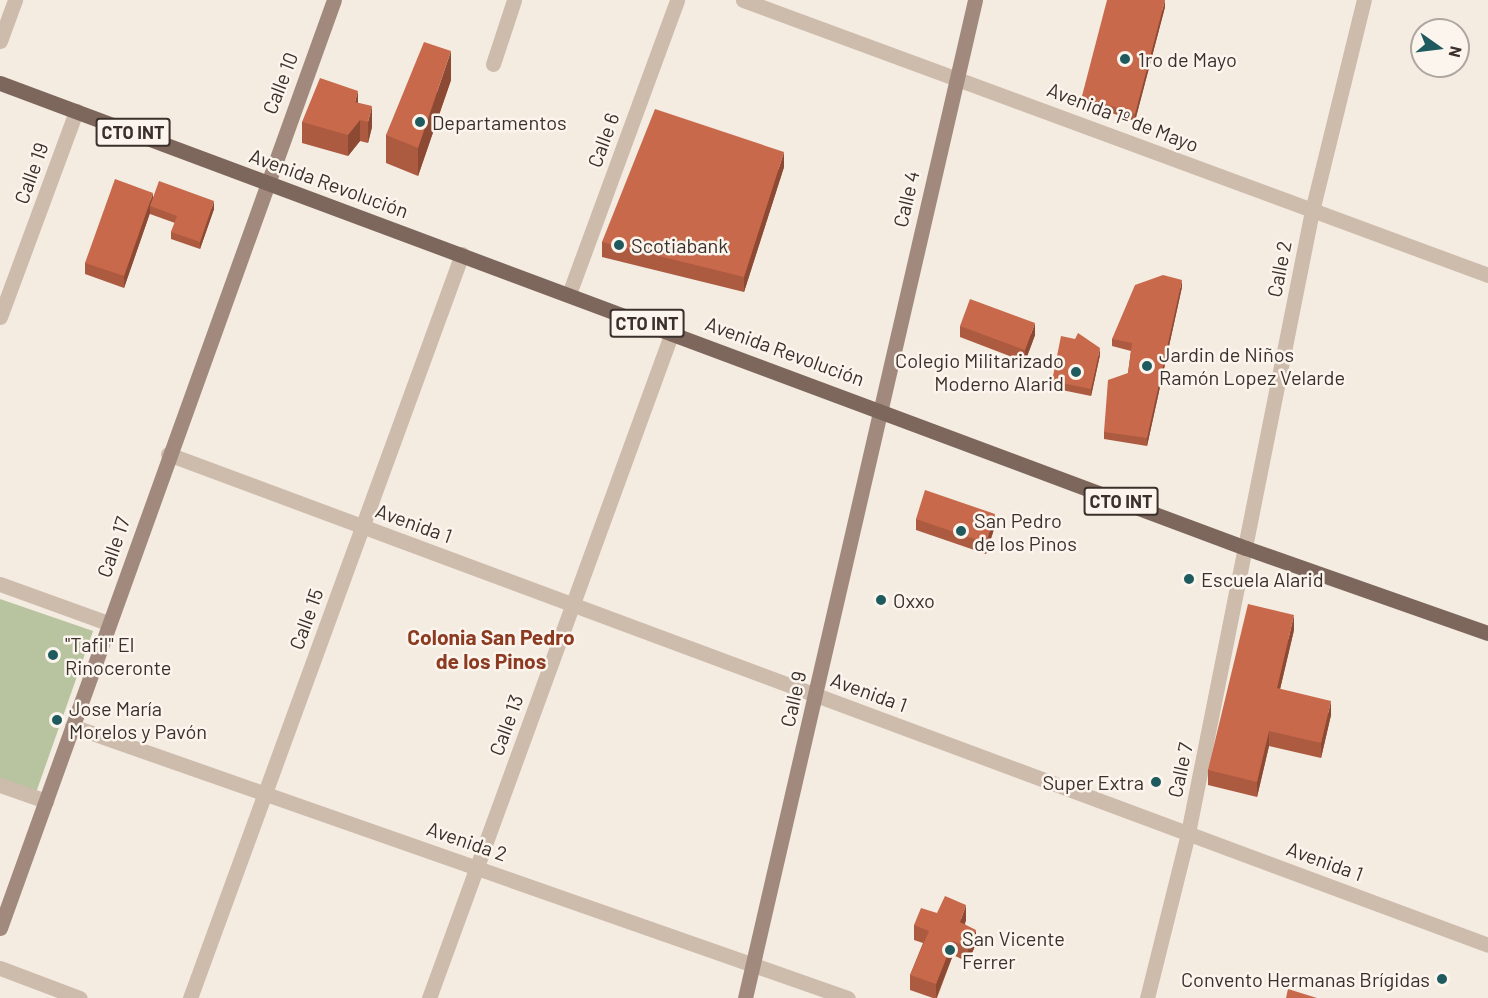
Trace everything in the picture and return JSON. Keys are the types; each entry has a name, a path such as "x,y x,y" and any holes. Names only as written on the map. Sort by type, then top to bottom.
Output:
{"main road":[{"name":"Avenida Revolución","path":"0,83 879,409 1246,548 1488,633"}],"street":[{"path":"0,41 15,0"},
{"name":"Calle 10","path":"265,181 334,0"},
{"path":"493,64 514,0"},
{"name":"Calle 6","path":"569,294 676,0"},
{"name":"Avenida 1º de Mayo","path":"743,0 1488,275"},
{"name":"Calle 4","path":"879,409 955,77 975,0"},
{"name":"Calle 2","path":"1246,548 1312,211 1365,0"},
{"name":"Calle 19","path":"0,317 76,111"},
{"name":"Calle 17","path":"0,928 265,181"},
{"name":"Calle 15","path":"190,998 462,254"},
{"name":"Calle 13","path":"429,998 672,332"},
{"name":"Calle 9","path":"745,998 816,695 879,409"},
{"name":"Avenida 1","path":"168,454 1488,945"},
{"name":"Calle 7","path":"1146,998 1188,833 1246,548"},
{"path":"0,584 108,623"},
{"name":"Avenida 2","path":"72,726 754,962 848,998"},
{"path":"0,785 46,801"},
{"path":"0,968 80,998"}],"green space":[{"path":"0,599 93,631 32,804 0,792"}],"building":[{"path":"1107,0 1165,0 1135,114 1082,96"},
{"path":"424,42 451,51 418,148 386,135"},
{"path":"320,78 358,91 355,102 372,106 368,122 360,120 348,135 302,122"},
{"path":"655,109 784,152 744,277 602,242"},
{"path":"115,179 153,193 124,276 85,263"},
{"path":"159,181 214,201 200,242 171,232 177,216 150,206"},
{"name":"Jardin de Niños Ramón Lopez Velarde","path":"1163,275 1182,280 1147,438 1104,432 1108,380 1128,373 1132,343 1112,339 1135,285"},
{"path":"970,299 1035,323 1025,350 960,326"},
{"name":"Colegio Militarizado Moderno Alarid","path":"1078,333 1100,348 1091,389 1052,381 1061,336 1075,339"},
{"path":"925,490 995,514 986,543 916,519"},
{"path":"1248,604 1294,615 1277,688 1331,701 1321,743 1269,731 1257,782 1208,770"},
{"name":"San Vicente Ferrer","path":"945,896 966,905 960,922 976,930 968,947 953,941 936,984 910,975 929,931 914,925 921,908 937,913"},
{"path":"1288,989 1317,998 1286,998"}],"place":[{"name":"1ro de Mayo","path":"1125,59"},
{"name":"Departamentos","path":"420,122"},
{"name":"Scotiabank","path":"619,245"},
{"name":"Jardin de Niños Ramón Lopez Velarde","path":"1147,366"},
{"name":"Colegio Militarizado Moderno Alarid","path":"1076,372"},
{"name":"San Pedro de los Pinos","path":"961,531"},
{"name":"Escuela Alarid","path":"1189,579"},
{"name":"Oxxo","path":"881,600"},
{"name":"\"Tafil\" El Rinoceronte","path":"53,655"},
{"name":"Jose María Morelos y Pavón","path":"57,720"},
{"name":"Super Extra","path":"1156,782"},
{"name":"San Vicente Ferrer","path":"950,950"},
{"name":"Convento Hermanas Brígidas","path":"1442,979"}],"district":[{"name":"Colonia San Pedro de los Pinos","path":"491,649"}]}
